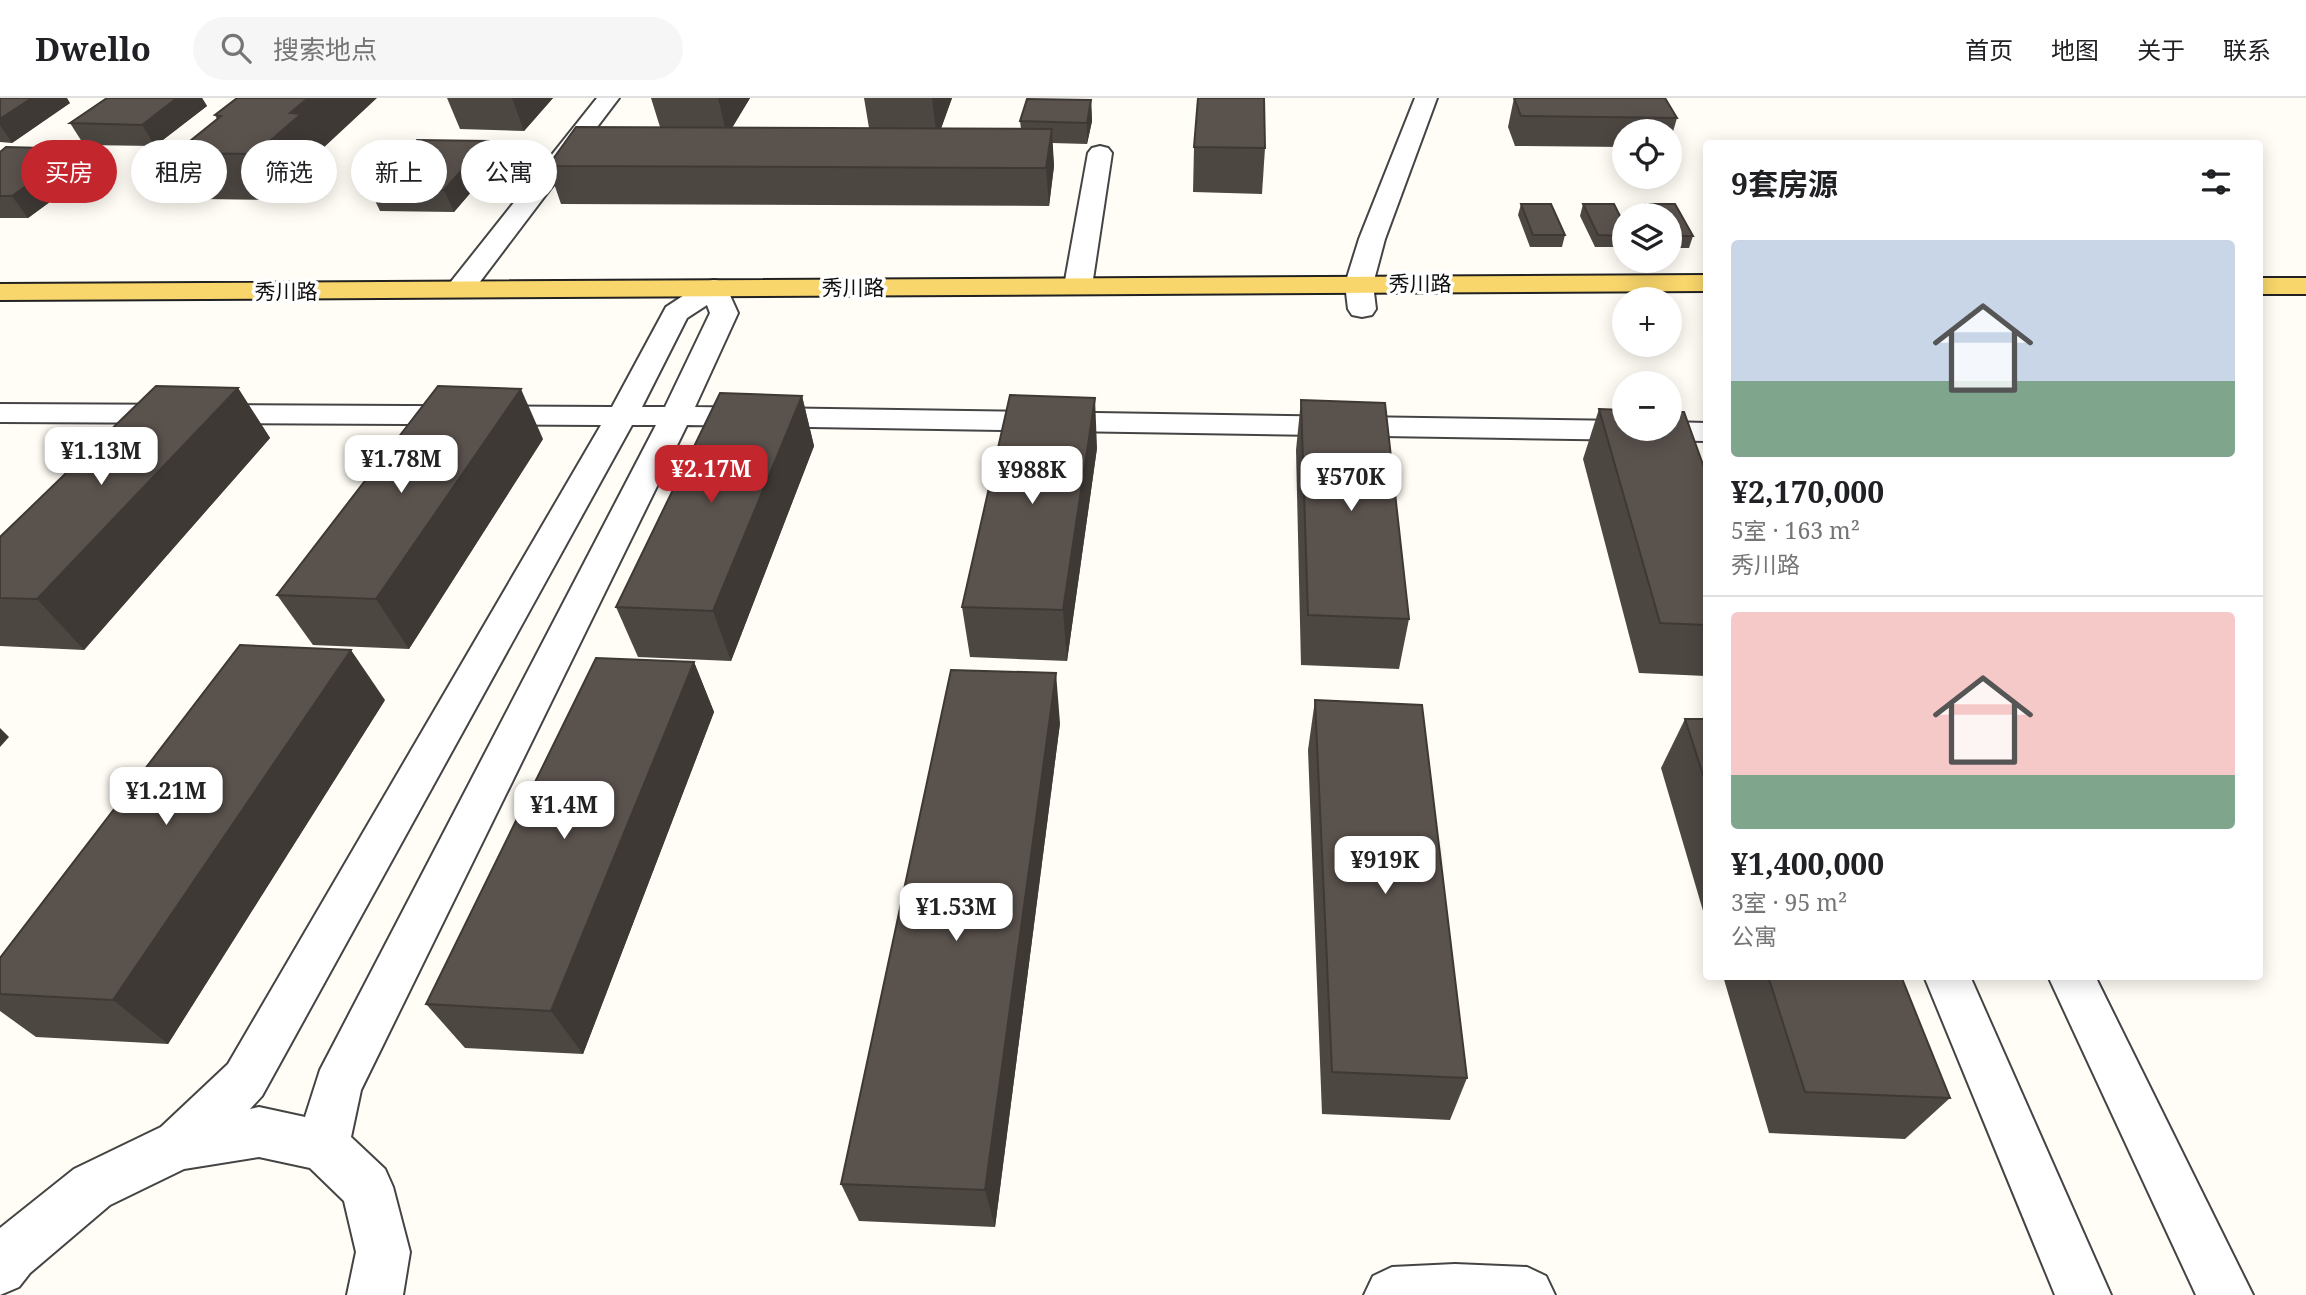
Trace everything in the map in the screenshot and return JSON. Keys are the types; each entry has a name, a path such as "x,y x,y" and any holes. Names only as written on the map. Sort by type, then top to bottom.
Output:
{"main road":[{"name":"秀川路","path":"0,292 460,289 719,301 1361,296 1703,283"},
{"name":"秀川路","path":"719,301 1078,286 1612,306"},
{"path":"2263,286 2306,286"},
{"path":"1682,308 1703,308"},
{"path":"2263,310 2306,310"},
{"name":"秀川路","path":"0,318 676,313"}],"street":[{"path":"460,289 608,98"},
{"path":"1361,296 1373,239 1426,98"},
{"path":"1078,286 1100,153"},
{"path":"179,1145 245,1080 622,416 676,313 719,301"},
{"path":"324,1146 337,1087 676,416 719,301"},
{"path":"0,413 676,416 1703,432"},
{"path":"1949,980 2083,1295"},
{"path":"2073,980 2225,1295"},
{"path":"0,1268 10,1254 92,1187 179,1145 259,1132 324,1146 368,1187 383,1252 375,1295"},
{"path":"1392,1295 1455,1292 1527,1295"}],"building":[{"path":"0,98 32,98 0,119"},
{"path":"107,98 177,98 142,125 70,123"},
{"path":"237,98 308,98 290,113 301,114 271,140 241,140 241,154 227,154 227,140 191,140 221,116 215,115"},
{"path":"1198,98 1264,98 1265,148 1194,147"},
{"path":"1514,98 1665,98 1677,118 1521,116"},
{"path":"1027,99 1091,100 1087,123 1020,121"},
{"path":"576,127 1052,129 1046,168 557,166 557,153"},
{"path":"447,140 461,141 461,171 447,187"},
{"path":"6,147 21,147 21,190 12,196 0,196 0,152"},
{"path":"1521,204 1551,204 1565,235 1533,235"},
{"path":"1583,204 1612,204 1612,236 1598,235"},
{"path":"1682,216 1693,236 1682,236"},
{"path":"156,386 238,388 37,599 0,598 0,537"},
{"path":"438,386 521,389 376,599 277,595"},
{"path":"720,393 802,396 713,611 616,607"},
{"path":"1010,395 1095,398 1063,610 962,607"},
{"path":"1301,400 1385,403 1409,619 1308,615"},
{"path":"1599,409 1612,410 1612,441 1682,441 1684,412 1703,465 1703,625 1660,623"},
{"path":"240,645 351,650 113,1000 0,994 0,958"},
{"path":"596,658 694,662 551,1011 426,1004"},
{"path":"951,670 1056,673 985,1190 841,1184"},
{"path":"1315,700 1422,705 1467,1078 1332,1072"},
{"path":"1685,719 1703,719 1703,775"},
{"path":"1769,980 1903,980 1950,1098 1805,1092"}]}
